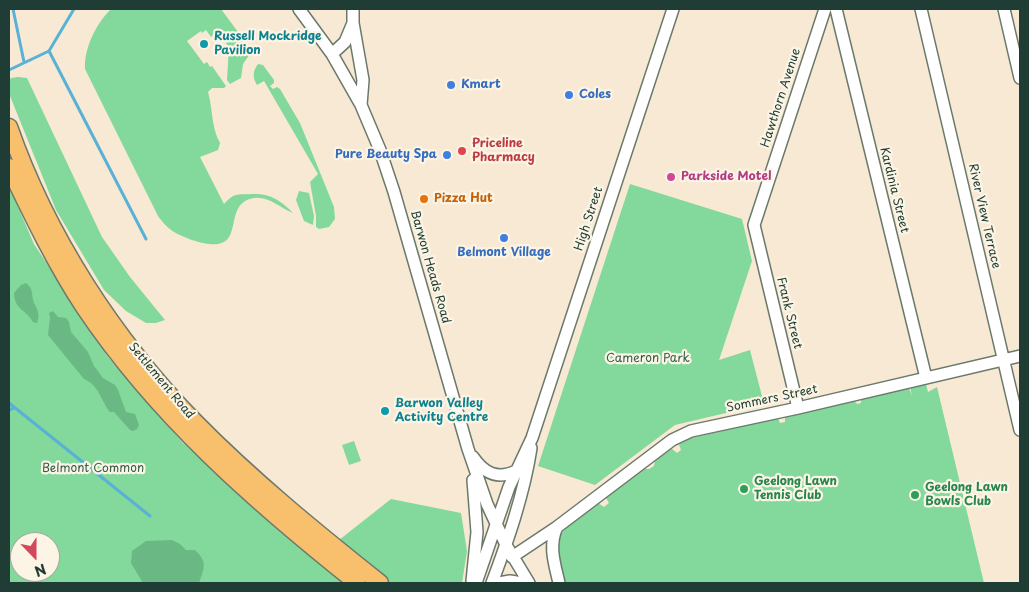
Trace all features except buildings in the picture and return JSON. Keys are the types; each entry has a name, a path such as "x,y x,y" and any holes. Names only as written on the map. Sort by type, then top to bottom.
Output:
{"highway":[{"name":"Settlement Road","path":"9,127 17,150 48,218 76,266 123,337 156,378 201,428 348,567 356,583"},
{"name":"Settlement Road","path":"9,168 34,221 62,273 110,344 145,388 184,432 224,470 348,567 380,583"}],"street":[{"name":"Barwon Heads Road","path":"299,9 332,54 361,104 380,150 394,192 468,449 496,526 512,557 529,583"},
{"path":"353,9 353,23 362,80 361,104"},
{"name":"High Street","path":"476,583 516,470 532,438 672,9"},
{"name":"Hawthorn Avenue","path":"754,225 824,9"},
{"name":"Kardinia Street","path":"836,9 926,378"},
{"name":"River View Terrace","path":"921,9 1020,430"},
{"path":"1004,9 1020,78"},
{"path":"332,54 345,42 353,23"},
{"name":"Frank Street","path":"754,225 798,408"},
{"name":"Sommers Street","path":"512,557 557,527 672,440 691,431 1020,356"},
{"name":"High Street","path":"492,583 506,545 528,466 532,438"},
{"path":"468,449 477,462 494,474 503,475 516,470"},
{"path":"468,449 475,491 477,526 471,583"},
{"path":"557,527 552,551 559,583"},
{"path":"499,583 510,581 522,583"}],"green space":[{"path":"111,9 221,9 249,47 250,54 243,64 241,78 230,84 227,80 229,47 218,32 211,37 206,30 202,33 201,31 187,41 204,64 207,62 210,67 212,66 226,86 224,88 212,88 208,92 215,131 220,143 218,150 200,157 224,204 236,195 264,195 284,204 293,213 265,199 254,198 243,202 237,210 229,237 223,243 211,244 192,240 169,229 158,216 85,69 85,61 92,37 100,22"},
{"path":"258,64 263,65 274,80 274,83 270,86 273,89 277,87 280,89 300,123 334,207 335,219 329,227 319,229 316,227 310,182 318,174 264,81 257,85 255,82 254,74"},
{"path":"18,77 27,78 102,237 130,277 165,320 156,323 146,323 126,311 104,290 56,210 10,96 9,80"},
{"name":"Cameron Park","path":"630,184 742,219 752,261 719,360 750,350 764,404 675,425 595,485 538,466"},
{"name":"Belmont Common","path":"9,186 34,244 108,357 183,443 315,559 391,499 461,513 467,551 462,583 9,583"},
{"path":"299,191 309,193 314,216 313,225 304,221 296,200"},
{"path":"26,283 29,285 37,310 37,323 33,322 16,303 14,293 21,285"},
{"path":"53,311 58,317 66,318 71,332 88,352 94,366 103,378 115,385 126,412 135,414 139,425 137,429 130,430 114,412 110,412 93,385 84,379 48,335 49,313"},
{"name":"Geelong Lawn Tennis Club","path":"926,384 928,392 937,387 984,583 563,583 556,552 560,536 565,529 598,503 604,507 609,503 606,498 644,469 654,466 655,461 670,449 677,453 681,450 679,445 682,441 778,418 780,423 785,422 785,416 854,400 857,404 861,403 861,399 909,388 912,396 910,387"},
{"path":"354,441 361,461 349,465 342,445"},
{"path":"172,540 186,550 195,550 202,558 204,565 199,583 143,583 131,563 132,551 146,541"}],"waterway":[{"path":"13,9 24,62"},
{"path":"49,51 74,9"},
{"path":"9,70 49,51 146,239"},
{"path":"9,403 150,516"},
{"path":"9,410 14,408"}],"place":[{"name":"Russell Mockridge Pavilion","path":"204,44"},
{"name":"Kmart","path":"451,85"},
{"name":"Coles","path":"569,95"},
{"name":"Priceline Pharmacy","path":"462,151"},
{"name":"Pure Beauty Spa","path":"447,155"},
{"name":"Parkside Motel","path":"671,177"},
{"name":"Pizza Hut","path":"424,199"},
{"name":"Belmont Village","path":"504,238"},
{"name":"Barwon Valley Activity Centre","path":"385,411"},
{"name":"Geelong Lawn Tennis Club","path":"744,489"},
{"name":"Geelong Lawn Bowls Club","path":"915,495"}]}
